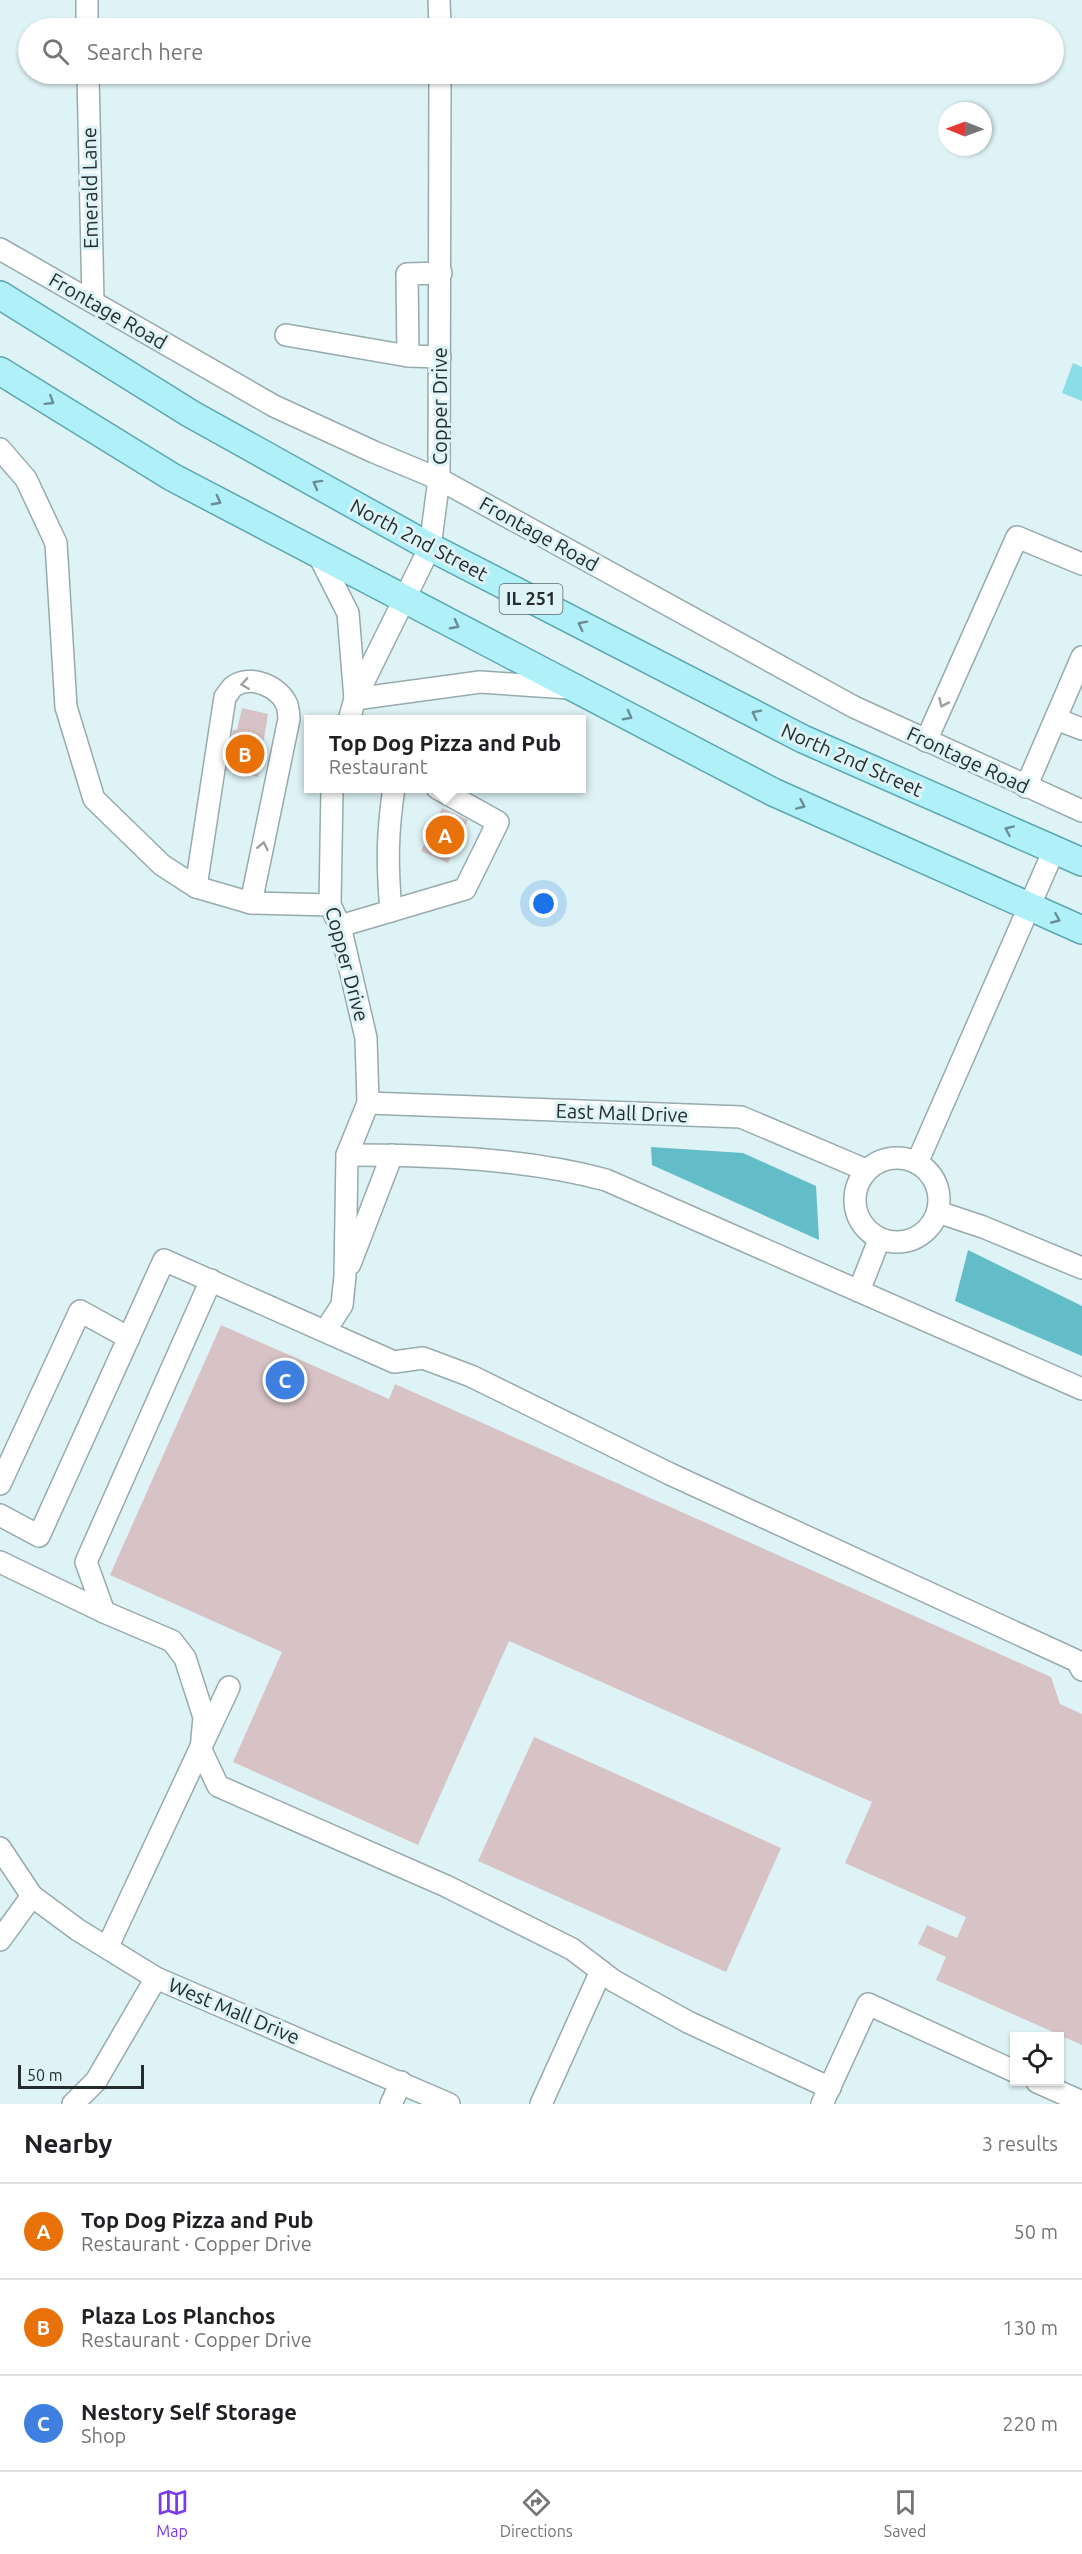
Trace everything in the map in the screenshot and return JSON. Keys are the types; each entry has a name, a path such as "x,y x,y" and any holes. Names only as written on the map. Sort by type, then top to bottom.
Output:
{"main road":[{"name":"North 2nd Street","path":"0,295 191,414 430,547 803,739 1082,862"},
{"path":"0,371 172,477 773,792 1082,930"}],"street":[{"path":"87,0 87,18"},
{"path":"440,0 440,18"},
{"name":"Emerald Lane","path":"88,84 93,302"},
{"name":"Copper Drive","path":"352,709 403,598 430,547 439,479 440,84"},
{"name":"Frontage Road","path":"0,249 274,406 439,479 854,707 1082,811"},
{"path":"408,356 407,274 441,273"},
{"path":"286,335 408,356 440,357"},
{"path":"0,449 27,479 56,543 66,707 94,799 162,865 196,887 251,903 330,905"},
{"path":"926,741 1017,537 1082,564"},
{"path":"318,554 348,614 352,709 480,682 575,688"},
{"path":"1026,787 1082,657"},
{"path":"196,887 225,697 234,686 249,681 267,685 287,704 289,719 251,903"},
{"path":"1056,719 1082,729"},
{"name":"Copper Drive","path":"332,793 330,905 340,926 366,1038 368,1103"},
{"path":"391,911 387,861 388,824 393,793"},
{"path":"340,926 465,889 498,822 444,793"},
{"path":"917,1163 1054,850"},
{"path":"325,1331 342,1305 345,1276 347,1155 368,1103"},
{"name":"East Mall Drive","path":"368,1103 741,1117 866,1170"},
{"path":"347,1155 392,1155 563,1168 606,1180 1082,1389"},
{"path":"345,1276 392,1155"},
{"path":"891,1158 905,1158 917,1163 929,1172 936,1184 939,1198 938,1212 926,1230 908,1242 894,1243 879,1240 859,1221 854,1194 858,1181 866,1170 878,1162 891,1158"},
{"path":"938,1212 983,1227 1082,1268"},
{"path":"859,1291 879,1240"},
{"path":"0,1515 39,1536 164,1260 394,1362 423,1358 471,1376 670,1474 1077,1661 1082,1670"},
{"path":"104,1612 86,1562 211,1280"},
{"path":"0,1484 80,1311 129,1338"},
{"path":"0,1562 104,1612 172,1641 185,1658 204,1717 201,1750 218,1786 446,1886 572,1949 614,1981 826,2096 867,2004 1010,2069"},
{"path":"107,1948 201,1750 228,1687"},
{"name":"West Mall Drive","path":"0,1848 32,1896 78,1930 156,1978 449,2104"},
{"path":"0,1940 32,1896"},
{"path":"542,2104 601,1971"},
{"path":"73,2104 96,2081 156,1978"},
{"path":"391,2104 401,2082"},
{"path":"1045,2086 1082,2102"}],"shaded area":[{"path":"1073,363 1082,367 1082,401 1062,393"},
{"path":"651,1147 743,1153 816,1186 819,1240 652,1165"},
{"path":"968,1250 1082,1306 1082,1356 955,1301"}],"building":[{"path":"242,708 268,714 258,777 225,770 233,730 237,730"},
{"path":"442,808 468,820 448,863 421,851"},
{"path":"221,1325 389,1399 395,1384 1051,1677 1060,1704 1082,1714 1082,2045 1064,2037 1064,2032 1053,2032 936,1980 946,1957 918,1944 927,1925 957,1938 966,1917 845,1863 872,1802 509,1641 418,1845 233,1762 282,1652 110,1575"},
{"path":"534,1737 781,1848 726,1972 478,1861"}],"place":[{"name":"Plaza Los Planchos","path":"245,754"},
{"name":"Top Dog Pizza and Pub","path":"445,835"},
{"name":"Nestory Self Storage","path":"285,1380"}]}
